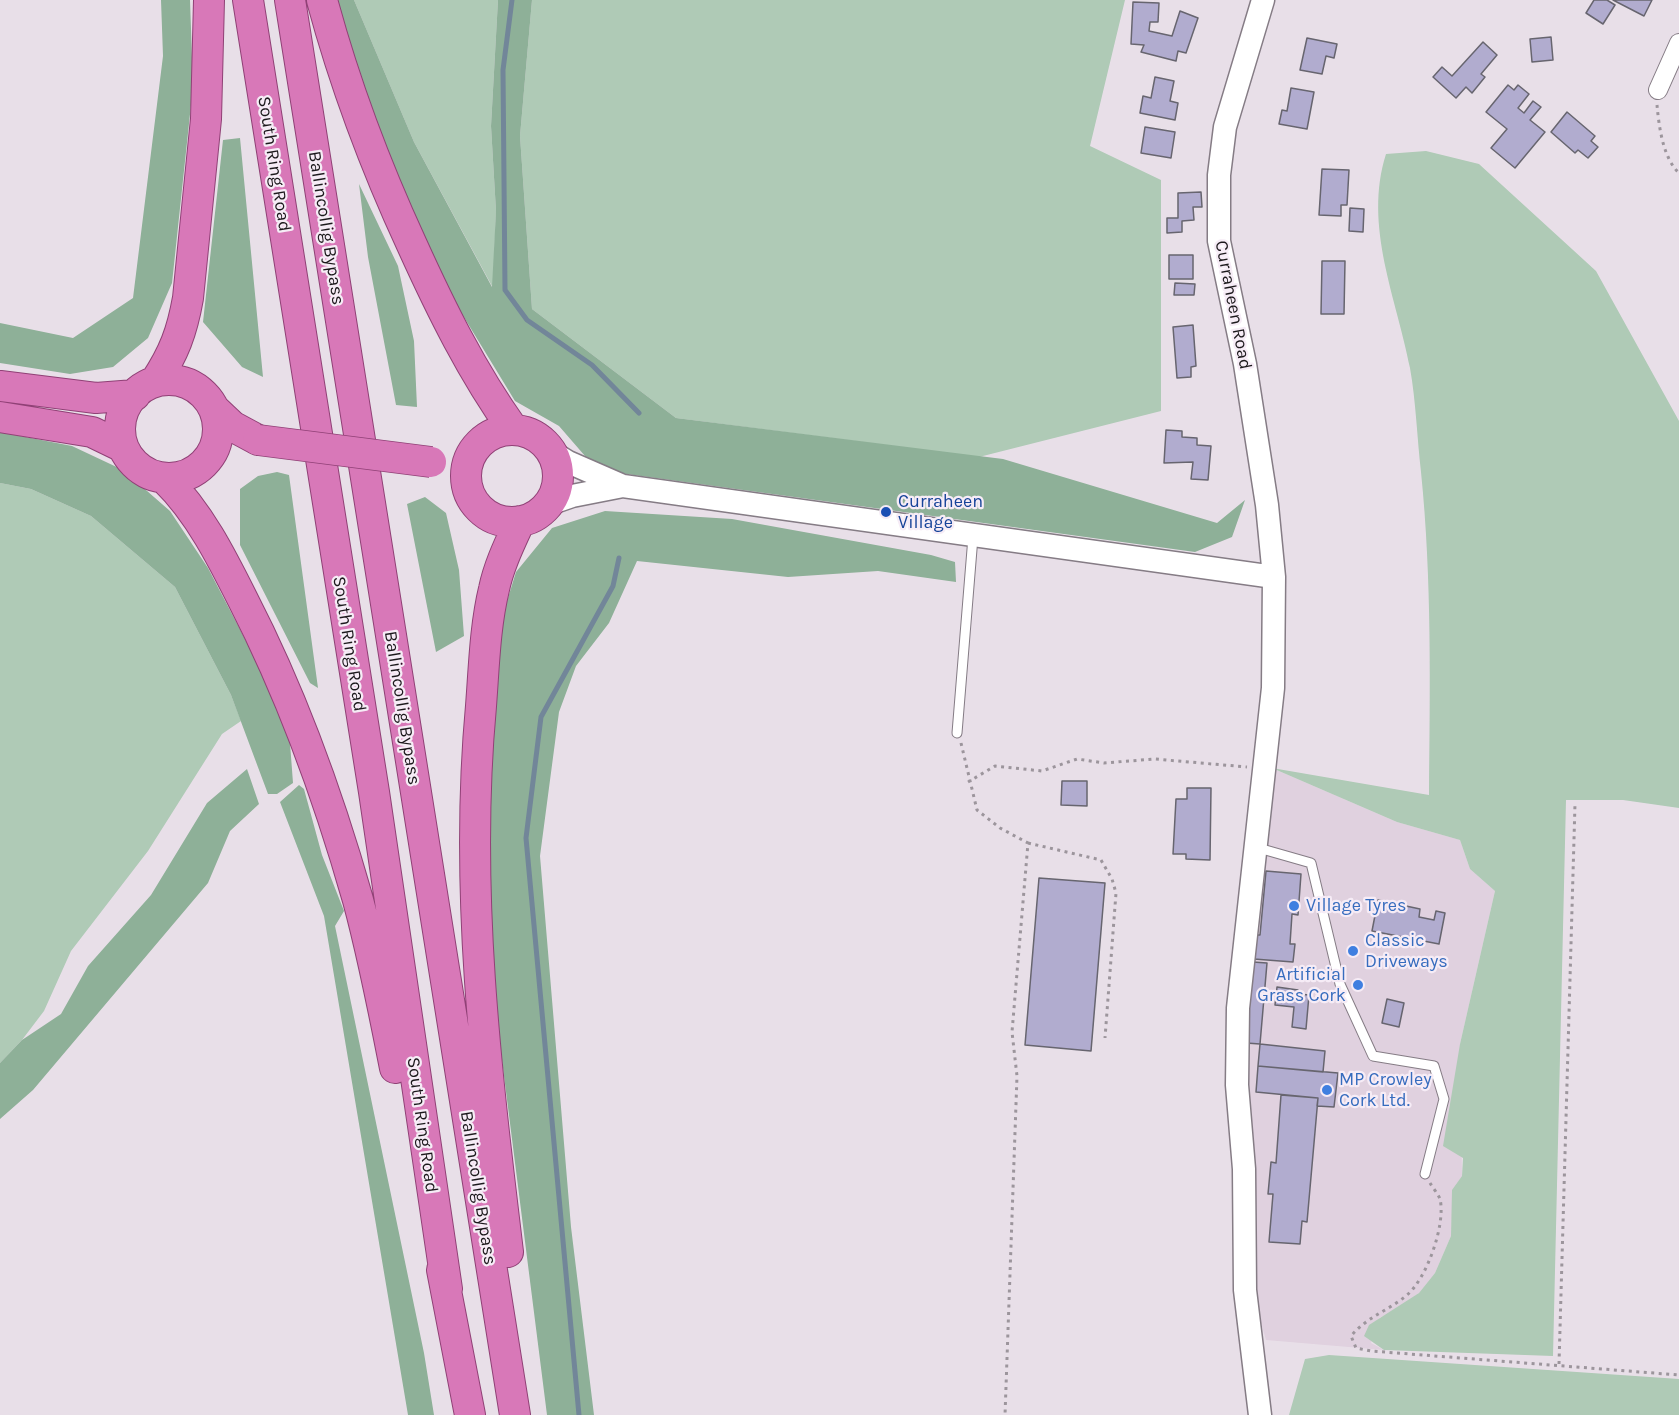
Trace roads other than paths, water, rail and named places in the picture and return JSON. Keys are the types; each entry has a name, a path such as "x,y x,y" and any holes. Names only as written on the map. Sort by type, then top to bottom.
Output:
{"highway":[{"path":"123,447 121,419 173,354 183,325 188,298 206,119 208,0"},
{"name":"South Ring Road","path":"249,0 332,540 374,792 447,1289"},
{"name":"Ballincollig Bypass","path":"290,0 516,1415"},
{"path":"322,0 338,60 381,179 466,356 513,429"},
{"path":"0,386 96,398 145,388 169,380 196,388 214,410 232,426 258,440"},
{"path":"165,479 194,472 206,462 214,449 218,423 214,410"},
{"path":"0,417 92,432 123,447 140,469 165,479 187,501 251,615 288,697 319,781 358,900 420,1183 447,1289 470,1415"},
{"path":"214,449 230,443 258,440 431,462 455,474 466,486 472,499 481,510 492,518 506,522 520,521 541,512 549,504 558,478 552,452 542,440 528,432 513,429 501,430 455,456 431,462"},
{"path":"466,486 466,471 470,456 479,443"},
{"path":"516,1415 513,1295 478,982 473,839 476,769 491,607 498,575 520,521"}],"street":[{"name":"Curraheen Road","path":"1260,1415 1245,1290 1244,1169 1237,1085 1238,1008 1273,688 1274,578 1267,505 1245,364 1219,241 1219,175 1225,127 1263,0"},
{"path":"1658,90 1679,43"},
{"path":"552,452 568,462 623,486 1274,578"},
{"path":"549,504 572,496 623,486"}],"lane":[{"path":"957,733 973,537"},
{"path":"1255,847 1311,863 1340,984 1373,1056 1434,1066 1444,1099 1425,1174"}],"waterway":[{"path":"512,0 503,70 505,290 527,320 592,365 639,413"},
{"path":"579,1415 526,838 541,717 613,586 619,558"}],"place":[{"name":"Curraheen Village","path":"886,512"},
{"name":"Village Tyres","path":"1294,906"},
{"name":"Classic Driveways","path":"1353,951"},
{"name":"Artificial Grass Cork","path":"1358,985"},
{"name":"MP Crowley Cork Ltd.","path":"1327,1090"}]}
